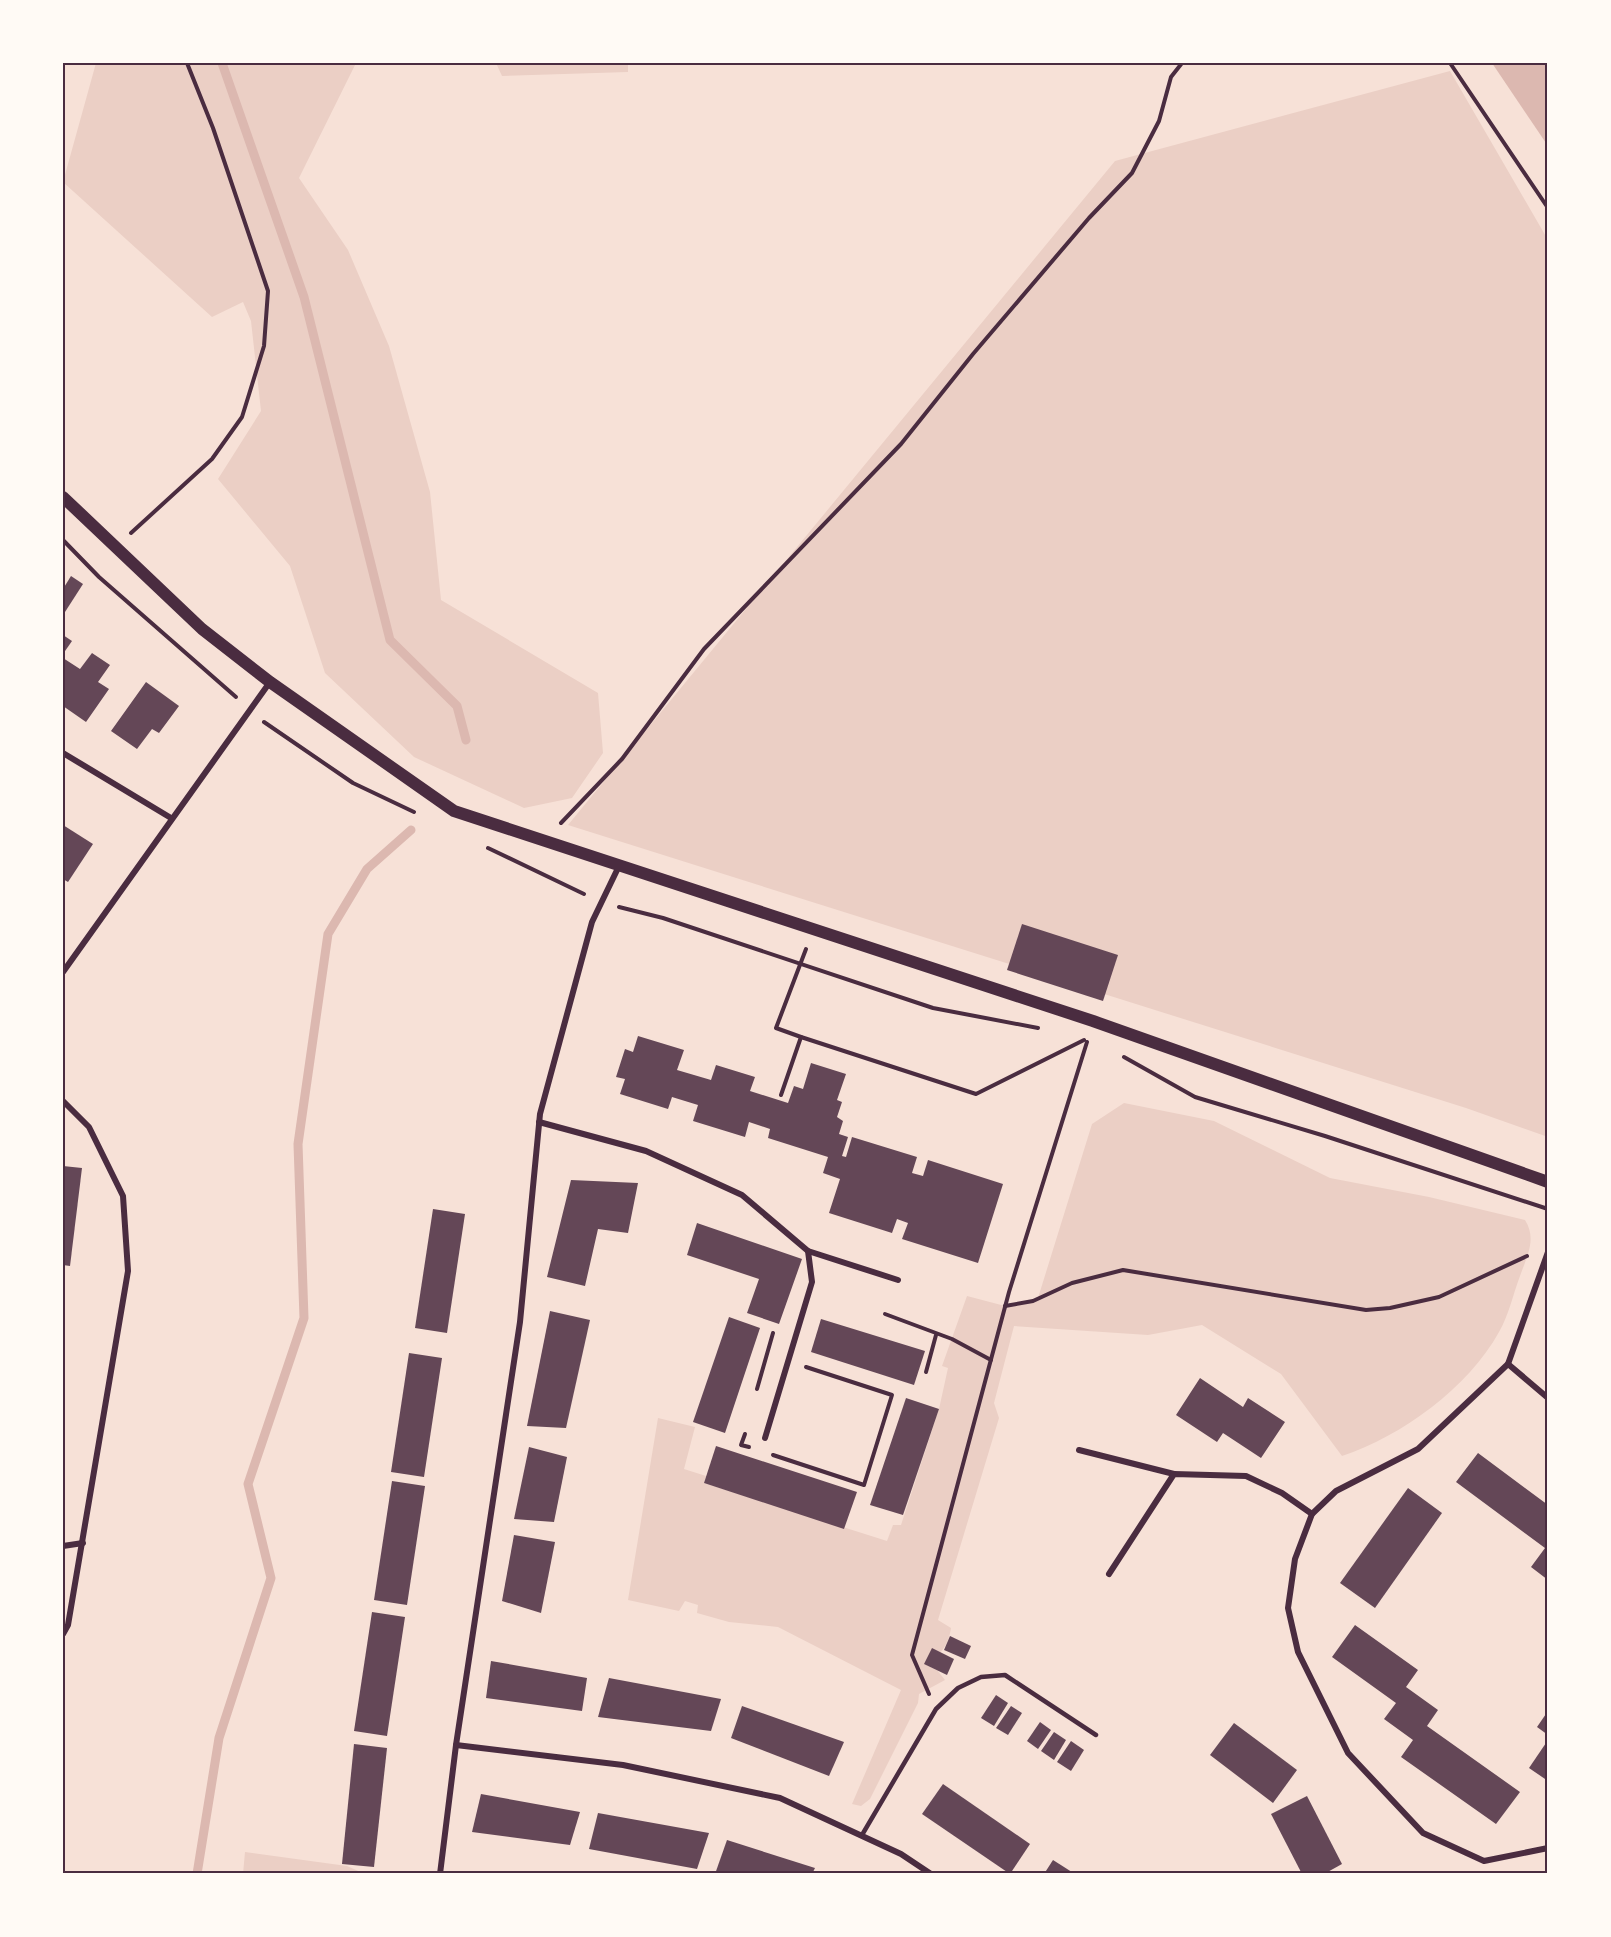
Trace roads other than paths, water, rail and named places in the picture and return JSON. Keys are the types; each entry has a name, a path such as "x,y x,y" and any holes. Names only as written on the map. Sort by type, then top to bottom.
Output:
{"main road":[{"path":"63,497 202,629 270,682 454,811 1093,1022 1548,1182"}],"street":[{"path":"63,972 270,682"},
{"path":"63,753 171,818"},
{"path":"440,1874 456,1745 520,1322 539,1122 592,922 619,866"},
{"path":"63,1101 89,1127 123,1196 128,1271 103,1407 83,1543 68,1625 63,1634"},
{"path":"539,1122 645,1151 742,1195 808,1251 898,1280"},
{"path":"765,1438 812,1282 808,1251"},
{"path":"1548,1252 1508,1364 1418,1449 1336,1491 1312,1514 1295,1558 1288,1608 1298,1652 1348,1753 1423,1833 1484,1861 1548,1848"},
{"path":"1508,1364 1548,1398"},
{"path":"1078,1450 1174,1474 1246,1476 1282,1494 1312,1514"},
{"path":"1109,1574 1174,1474"},
{"path":"63,1546 83,1543"},
{"path":"456,1745 623,1765 780,1797 901,1854 930,1874"}],"lane":[{"path":"862,1836 936,1709 958,1688 981,1677 1005,1675 1096,1735"}],"waterway":[{"path":"222,63 304,297 390,640 457,706 466,740"},
{"path":"197,1874 219,1738 271,1578 248,1484 304,1318 298,1144 328,934 367,869 411,830"}]}
